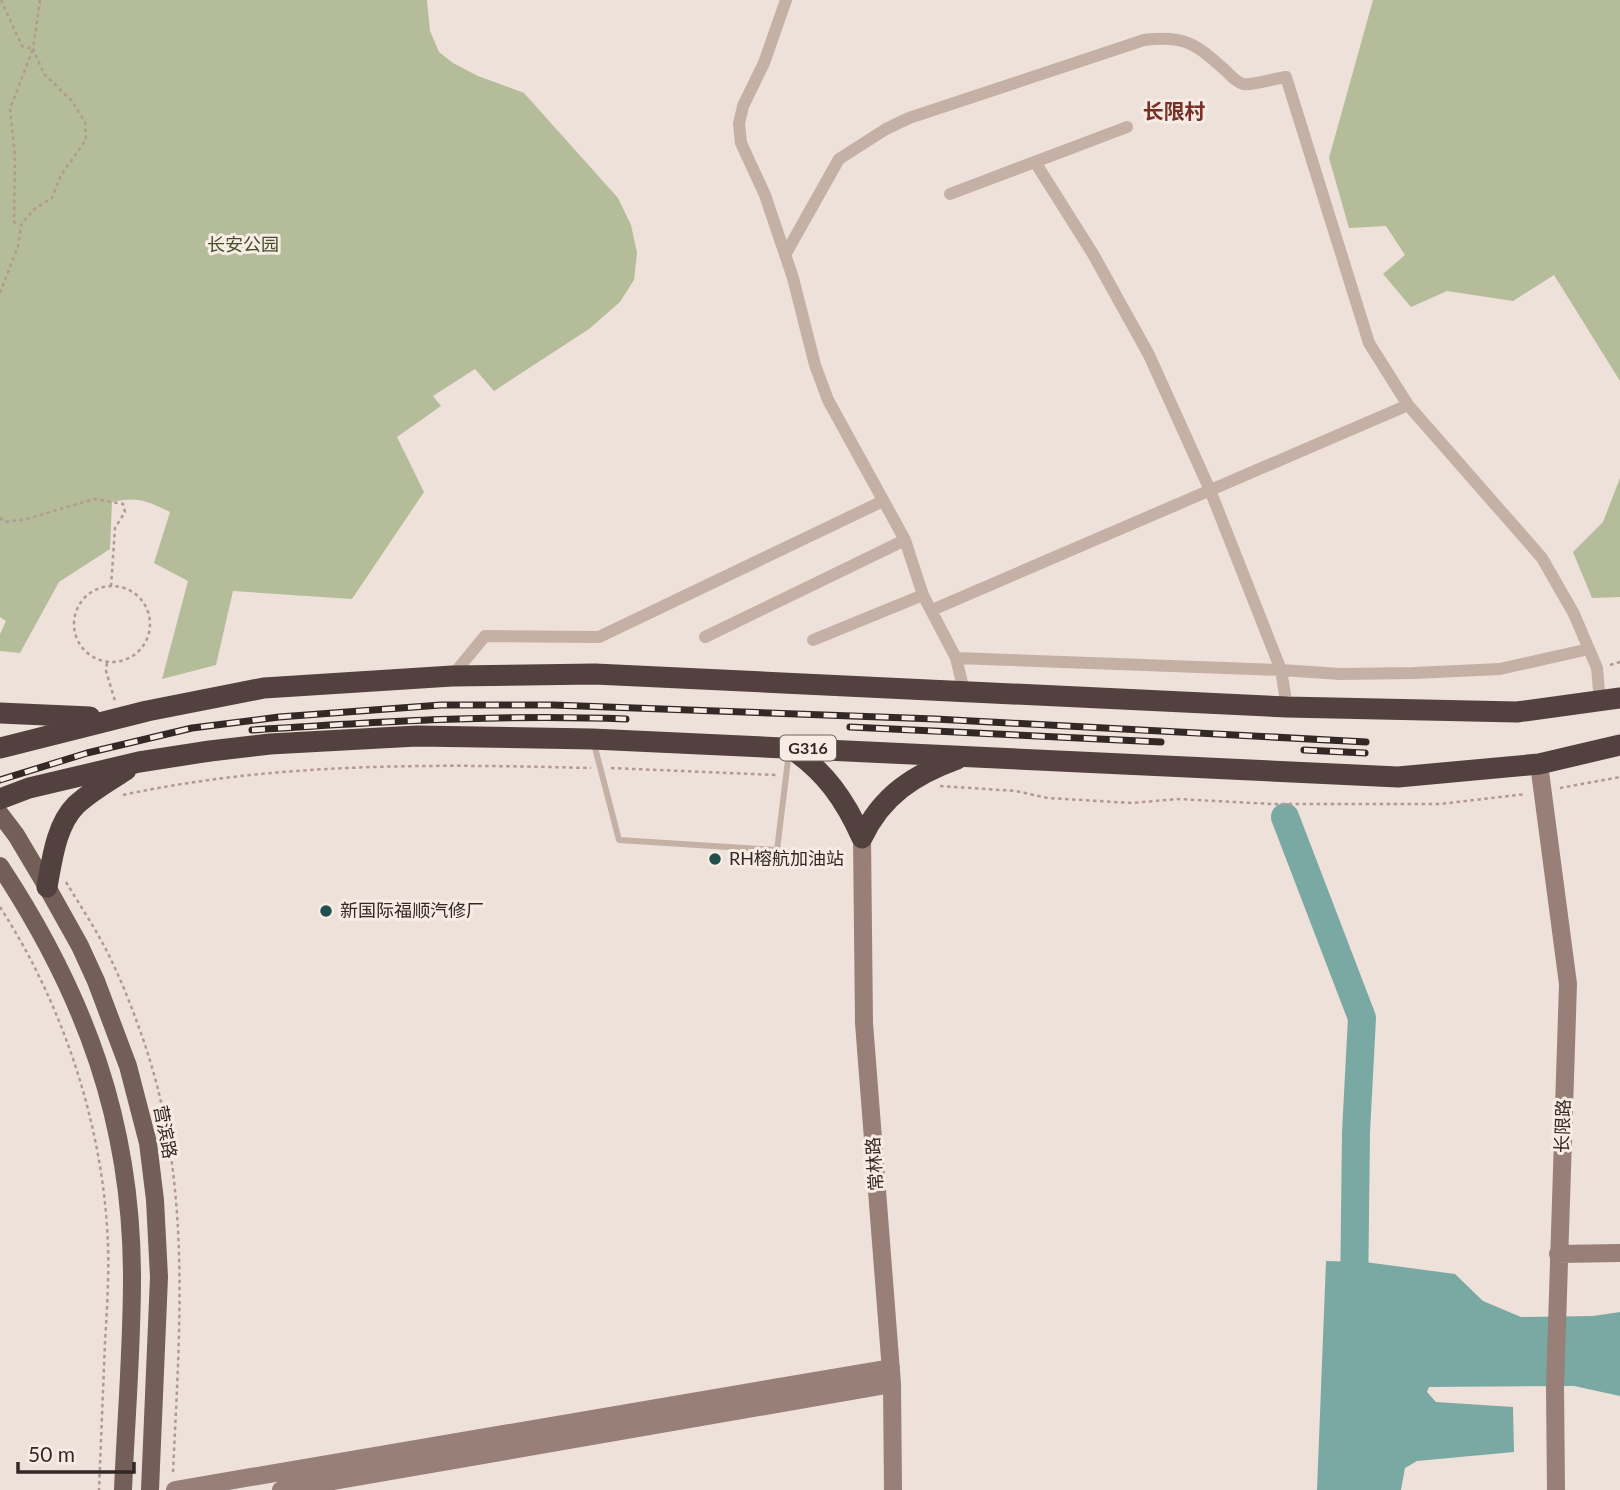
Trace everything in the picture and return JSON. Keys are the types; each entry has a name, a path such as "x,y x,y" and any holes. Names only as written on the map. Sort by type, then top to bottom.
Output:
{"highway":[{"path":"0,748 120,717 264,688 452,676 595,674 1287,707 1517,712 1610,700"},
{"path":"0,713 120,717"},
{"name":"G316","path":"0,799 29,788 139,762 210,751 283,743 417,736 592,739 789,747 1398,777 1539,764 1620,745"},
{"path":"789,747 809,761 837,791 862,838"},
{"path":"862,838 883,804 905,784 940,765 964,757"},
{"path":"56,884 63,825 74,807 139,762"}],"main road":[{"name":"营滨路","path":"0,814 56,884 128,1066 148,1143 155,1200 159,1277 150,1490"},
{"path":"0,866 41,932 71,990 103,1074 120,1146 131,1235 132,1279 123,1490"}],"street":[{"path":"786,0 764,63 744,106 739,124 741,143 765,195 785,255 815,365 828,400 905,540 923,595 956,658 964,691"},
{"path":"785,255 839,159 886,129 909,118 1144,40 1167,37 1185,40 1203,50 1237,81 1246,85 1286,77 1369,343 1408,405 1542,558 1574,614 1610,700"},
{"path":"950,194 1127,127"},
{"path":"1035,162 1093,254 1149,355 1210,490 1281,670 1287,707"},
{"path":"932,610 1408,405"},
{"path":"452,676 485,636 599,637 883,500"},
{"path":"705,636 905,540"},
{"path":"813,640 923,595"},
{"path":"956,658 1340,674 1475,672 1526,664 1589,649"},
{"name":"长限路","path":"1539,764 1568,984 1558,1254 1556,1490"},
{"name":"常林路","path":"862,838 864,1023 891,1376 893,1490"},
{"path":"1558,1254 1620,1253"},
{"path":"174,1483 891,1376"},
{"path":"281,1490 891,1376"}],"lane":[{"path":"592,739 619,840 777,850 789,747"}],"path":[{"path":"1,0 22,46 33,49"},
{"path":"21,225 14,222 15,156 10,109 33,49 40,0"},
{"path":"0,293 19,247 21,225 33,210 52,198 61,176 86,141 85,122 72,101 44,74 33,49"},
{"path":"0,518 5,522 27,519 94,499 123,504 125,512 115,528 111,586"},
{"path":"120,586 132,590 142,598 151,622 149,634 144,646 135,655 124,661 107,662 88,654 79,645 74,620 84,597 94,590 120,586"},
{"path":"107,662 106,671 120,717"},
{"path":"112,797 252,775 437,764 694,770 785,776"},
{"path":"905,784 1016,791 1048,798 1132,803 1177,799 1273,804 1440,804 1543,791 1620,776"},
{"path":"56,884 102,941 139,1026 155,1077 172,1153 181,1274 174,1483"},
{"path":"0,907 39,978 68,1046 91,1122 98,1163 108,1247 99,1490"}],"green space":[{"name":"长安公园","path":"0,0 427,0 430,31 439,52 478,76 524,93 618,198 631,225 637,253 634,280 620,302 589,329 494,391 475,369 433,396 441,406 397,437 424,492 352,599 233,591 216,665 162,679 188,581 154,563 170,512 148,502 135,500 112,502 110,549 59,582 20,653 0,651 0,634 6,621 0,617"},
{"path":"1373,0 1620,0 1620,381 1554,275 1513,301 1447,291 1411,307 1383,274 1405,255 1386,226 1349,228 1329,158"},
{"path":"1620,478 1620,597 1592,598 1573,552 1603,522"}],"water":[{"path":"1326,1261 1365,1262 1455,1274 1483,1301 1521,1317 1593,1316 1620,1312 1620,1396 1574,1386 1429,1387 1427,1392 1436,1402 1513,1407 1514,1452 1417,1461 1405,1468 1401,1490 1317,1490"}],"waterway":[{"path":"1285,817 1362,1018 1356,1132 1354,1301"}],"railway":[{"path":"0,780 87,753 192,728 279,717 441,705 553,705 935,719 1366,742"},
{"path":"252,730 486,718 626,719"},
{"path":"850,727 1161,742"},
{"path":"1304,750 1365,753"}],"place":[{"name":"RH榕航加油站","path":"715,859"},
{"name":"新国际福顺汽修厂","path":"326,911"}],"district":[{"name":"长限村","path":"1174,112"}]}
